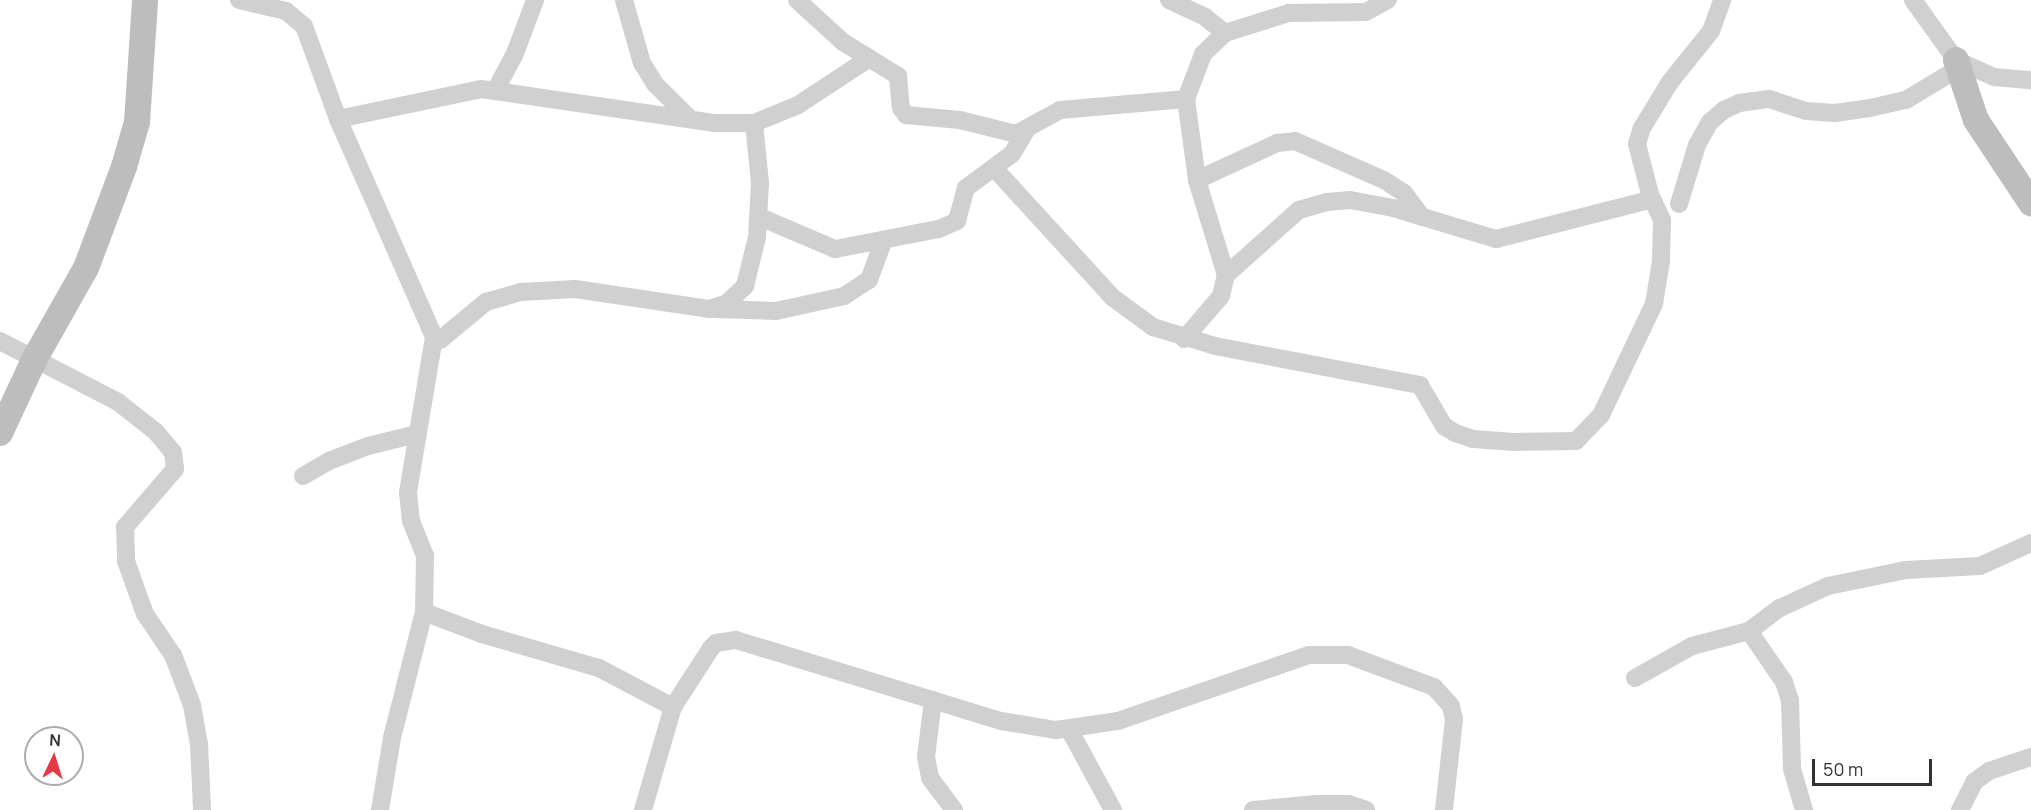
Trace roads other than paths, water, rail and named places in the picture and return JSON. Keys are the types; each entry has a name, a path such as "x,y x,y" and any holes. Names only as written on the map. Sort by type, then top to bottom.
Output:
{"street":[{"path":"0,433 35,358 86,268 124,167 137,122 145,0"},
{"path":"239,0 286,11 297,18 313,42 338,119 434,337 416,434 408,507 425,555 424,612 392,738 381,810"},
{"path":"297,18 301,0"},
{"path":"495,91 521,40 535,0"},
{"path":"624,0 642,63 655,84 688,117"},
{"path":"797,0 868,59 898,75 901,108 906,115 960,120 1016,134 1025,132 1060,110 1186,99"},
{"path":"1169,0 1205,17 1225,33"},
{"path":"1184,339 1221,296 1226,275 1197,180 1186,99 1203,54 1225,33 1289,13 1366,12 1388,0"},
{"path":"994,168 1112,297 1153,327 1184,339 1420,385 1444,426 1473,439 1576,441 1601,415 1654,304 1661,261 1662,220 1638,161 1637,144 1642,128 1670,82 1711,31 1722,0"},
{"path":"1914,0 1957,64 1984,136 2031,203"},
{"path":"338,119 466,90 495,91 688,117 714,123 754,123 798,105 868,59"},
{"path":"1957,64 1994,77 2031,80"},
{"path":"1679,204 1697,145 1710,122 1724,110 1739,103 1769,99 1806,111 1835,113 1870,108 1906,100 1957,64"},
{"path":"709,309 727,303 745,286 760,217 754,123"},
{"path":"760,217 823,247 845,249 951,225 957,221 966,188 1012,154 1025,132"},
{"path":"1197,180 1277,143 1295,141 1384,180 1404,193 1422,217"},
{"path":"1226,275 1293,214 1315,204 1350,200 1422,217 1496,239 1645,201 1650,194"},
{"path":"440,340 486,302 521,292 575,289 709,309 776,311 844,296 868,280 883,242"},
{"path":"0,341 118,402 156,432 175,457 175,469 125,527 126,561 145,614 173,655 192,705 199,742 202,810"},
{"path":"303,476 358,450 416,434"},
{"path":"1635,678 1692,646 1749,631 1780,608 1828,586 1897,571 1980,566 2031,543"},
{"path":"424,612 482,634 599,668 673,707"},
{"path":"1749,631 1784,682 1790,700 1792,769 1804,810"},
{"path":"643,810 673,707 711,648 716,643 736,640 1001,721 1069,729 1119,721 1309,655 1348,654 1434,687 1451,706 1454,719 1444,810"},
{"path":"933,700 926,757 930,778 954,810"},
{"path":"1069,729 1113,810"},
{"path":"1960,810 1974,782 1989,771 2031,757"},
{"path":"1253,810 1317,804 1349,804 1366,810"}]}
